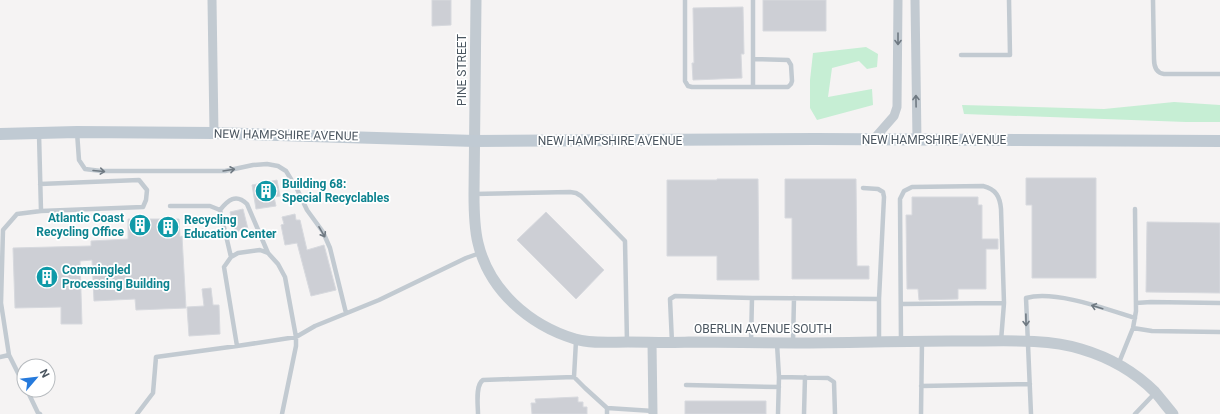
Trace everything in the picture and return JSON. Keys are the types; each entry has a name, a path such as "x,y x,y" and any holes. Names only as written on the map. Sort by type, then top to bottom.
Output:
{"main road":[{"name":"NEW HAMPSHIRE AVENUE","path":"0,134 77,132 214,134 475,141 1220,141"}],"street":[{"path":"212,0 214,134"},
{"name":"PINE STREET","path":"475,141 476,0"},
{"path":"873,140 894,116 898,102 898,0"},
{"path":"915,0 918,140"},
{"name":"OBERLIN AVENUE SOUTH","path":"475,141 475,230 485,264 496,286 518,308 538,323 576,340 652,343 1027,341 1056,344 1078,348 1098,355 1118,365 1137,377 1155,393 1173,414"},
{"path":"652,343 653,412"}],"lane":[{"path":"685,0 686,84 692,88 753,86 786,87 790,85 792,81 792,65 788,60 752,59"},
{"path":"753,0 753,86"},
{"path":"962,55 1010,55 1009,0"},
{"path":"1153,0 1154,64 1158,72 1164,74 1220,74"},
{"path":"77,132 79,160 85,169 101,171 225,171 253,165 267,164 278,166 286,171 307,210 323,232 330,248 346,313"},
{"path":"39,133 41,211"},
{"path":"16,369 9,355 1,303 2,230 17,214 41,211 143,207 146,200 147,190 139,180 40,184"},
{"path":"902,342 900,200 904,191 912,187 984,186 994,190 998,195 1000,202 1004,303 1001,342"},
{"path":"863,188 878,189 883,192 879,342"},
{"path":"474,194 570,192 581,196 625,241 627,342"},
{"path":"220,210 231,200 236,198 242,199 246,204 268,253 278,264 285,277 296,337 295,353 282,414"},
{"path":"170,206 210,206 220,210"},
{"path":"1118,365 1133,328 1136,303 1135,209"},
{"path":"220,210 230,257"},
{"path":"237,346 224,267 230,257 238,253 260,250 268,253"},
{"path":"137,414 153,393 156,357 296,337 315,326 379,300 466,258 481,253"},
{"path":"672,343 670,299 675,296 879,299"},
{"path":"1031,414 1026,298 1034,296 1084,302 1134,318"},
{"path":"751,342 752,298"},
{"path":"794,298 794,343"},
{"path":"901,304 1004,303"},
{"path":"1136,303 1220,303"},
{"path":"1133,328 1152,331 1220,332"},
{"path":"574,377 576,340"},
{"path":"921,414 922,341"},
{"path":"777,342 779,377 778,414"},
{"path":"0,357 9,355"},
{"path":"478,414 478,386 483,380 574,377 607,408 653,412"},
{"path":"779,377 828,378 834,382 835,414"},
{"path":"804,414 805,377"},
{"path":"921,386 1030,384"},
{"path":"686,385 778,386"},
{"path":"1135,414 1155,393"},
{"path":"31,398 38,413 40,414"},
{"path":"607,408 607,414"}],"green space":[{"path":"866,47 878,54 877,67 867,69 859,61 832,68 828,97 872,89 873,105 817,120 810,108 810,80 813,53"},
{"path":"1174,102 1220,105 1220,122 964,114 962,105 1104,109"}],"building":[{"path":"432,0 451,0 451,25 432,26"},
{"path":"763,0 826,0 826,31 763,31"},
{"path":"743,7 744,54 741,54 742,78 693,80 693,8"},
{"path":"1026,178 1096,178 1096,278 1032,278 1032,205 1026,205"},
{"path":"758,179 759,280 717,280 717,256 667,256 667,180"},
{"path":"785,179 856,179 857,266 869,266 869,279 792,279 792,218 785,218"},
{"name":"Building 68: Special Recyclables","path":"277,180 280,196 274,197 276,206 256,209 252,185"},
{"path":"912,197 978,197 978,205 982,205 982,239 998,239 998,249 986,249 986,289 958,289 958,299 919,300 918,289 907,289 906,215 912,215"},
{"path":"243,209 248,229 235,232 230,212"},
{"path":"546,212 604,270 576,299 517,240"},
{"path":"295,214 296,220 300,220 307,250 324,245 336,290 311,296 297,243 285,245 281,225 284,224 282,217"},
{"path":"128,219 179,219 180,237 182,236 186,308 136,310 135,299 94,301 92,260 80,261 82,324 61,324 61,307 15,308 13,248 91,246 91,241 128,239"},
{"path":"1147,222 1220,223 1220,293 1146,292"},
{"path":"211,288 213,305 219,305 220,334 189,336 187,307 204,306 202,289"},
{"path":"578,397 578,402 583,402 583,407 587,407 587,414 532,414 531,403 536,403 535,399"},
{"path":"685,401 766,401 766,414 685,414"}],"place":[{"name":"Building 68: Special Recyclables","path":"266,191"},
{"name":"Atlantic Coast Recycling Office","path":"140,225"},
{"name":"Recycling Education Center","path":"168,227"},
{"name":"Commingled Processing Building","path":"47,277"}]}
